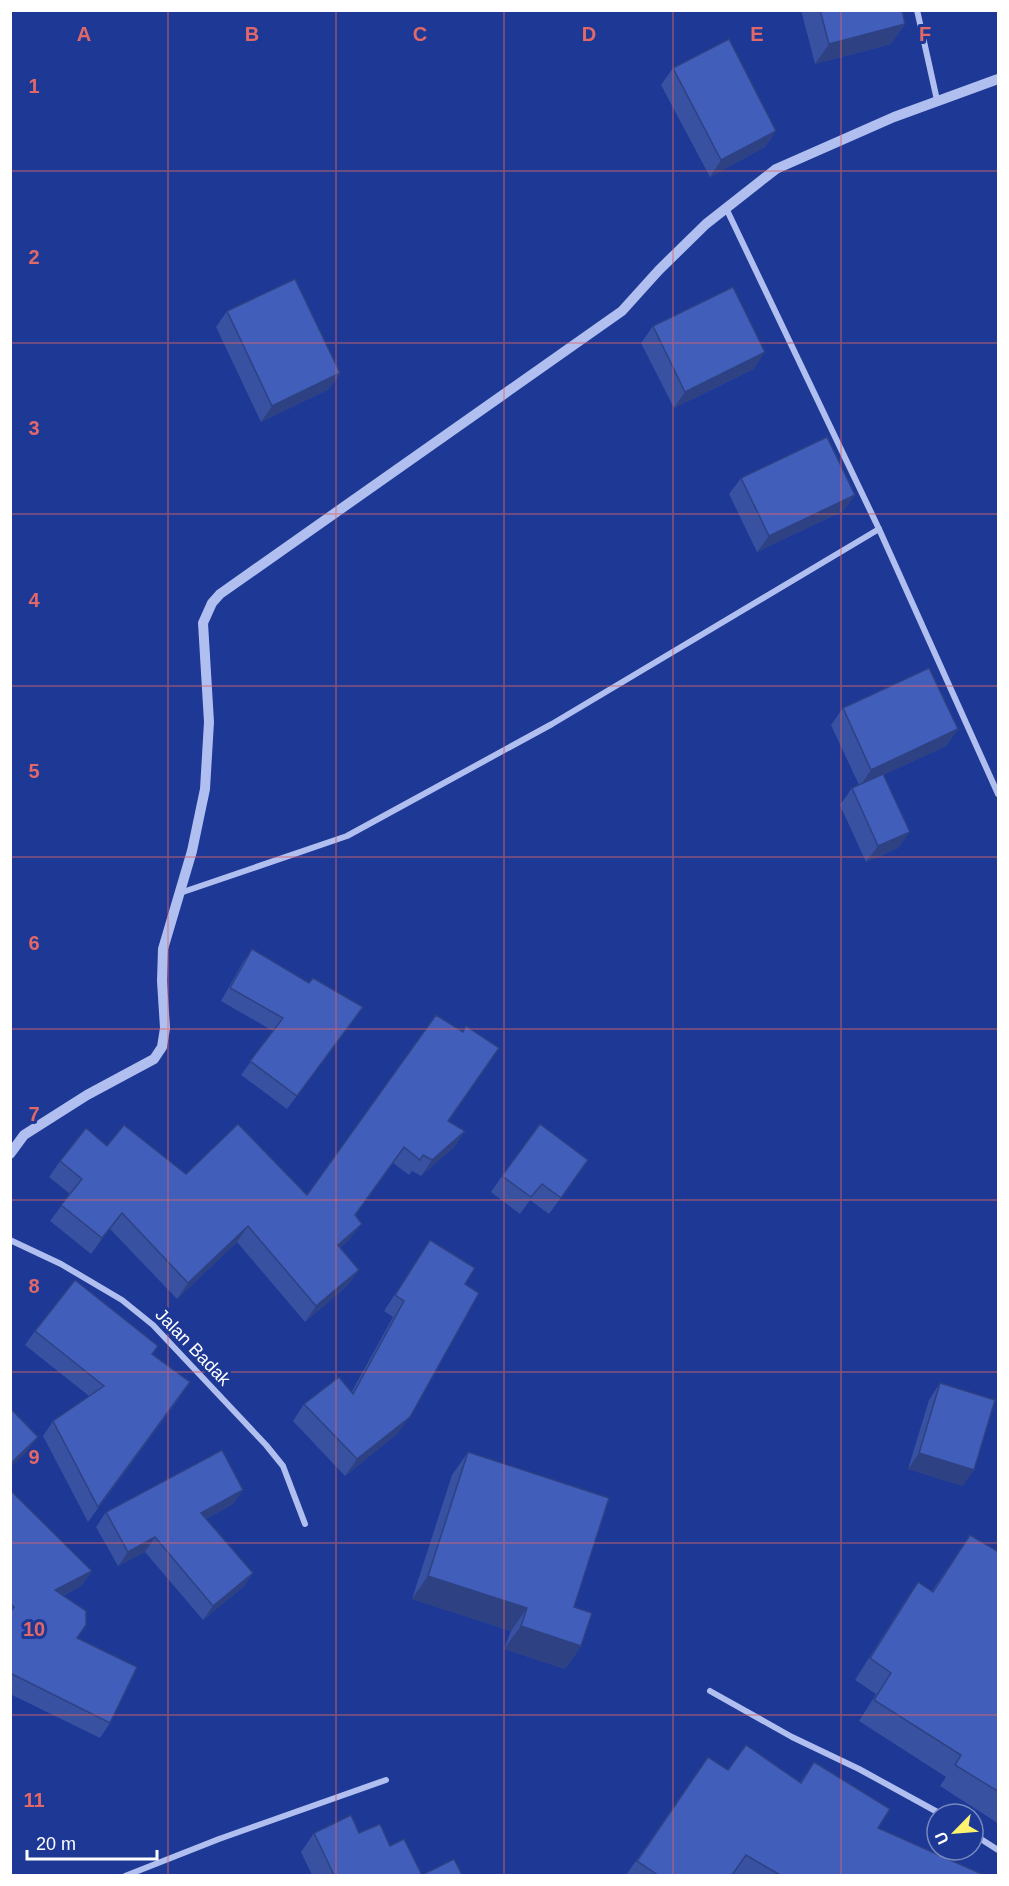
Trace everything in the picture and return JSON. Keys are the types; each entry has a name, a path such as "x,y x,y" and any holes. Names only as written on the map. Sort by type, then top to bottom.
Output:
{"street":[{"path":"917,10 937,100"},
{"path":"10,1154 24,1135 87,1095 154,1059 162,1047 165,1028 162,981 163,949 192,851 205,789 209,722 203,623 212,603 220,594 622,311 706,224 776,169 937,100 999,79"},
{"path":"726,208 879,529 999,794"},
{"path":"179,893 347,836 552,724 879,529"},
{"name":"Jalan Badak","path":"10,1240 62,1263 122,1300 153,1325 267,1445 284,1466 305,1524"},
{"path":"710,1691 792,1737 859,1769 925,1805"},
{"path":"125,1875 386,1780"},
{"path":"985,1841 999,1850"}],"building":[{"path":"820,10 902,10 905,24 829,44"},
{"path":"729,39 776,131 721,160 673,68"},
{"path":"295,279 340,373 272,406 227,311"},
{"path":"733,287 765,352 685,392 653,326"},
{"path":"827,437 855,495 769,536 741,478"},
{"path":"929,668 958,729 871,770 843,708"},
{"path":"883,774 910,832 878,846 852,788"},
{"path":"252,949 309,983 313,978 363,1007 297,1096 250,1061 283,1018 230,988"},
{"path":"436,1015 463,1032 466,1026 499,1048 448,1121 465,1131 432,1160 423,1155 420,1160 404,1147 355,1215 362,1224 338,1245 359,1270 316,1306 248,1226 188,1283 122,1213 102,1238 61,1205 82,1179 60,1161 86,1128 107,1146 124,1125 186,1174 238,1124 307,1195"},
{"path":"540,1124 588,1160 561,1198 542,1184 531,1197 502,1176"},
{"path":"430,1240 475,1268 465,1284 479,1293 410,1417 357,1459 304,1404 339,1377 353,1394 404,1301 395,1295"},
{"path":"75,1280 158,1346 152,1354 190,1382 98,1507 53,1421 104,1386 35,1331"},
{"path":"940,1383 995,1400 974,1470 919,1453"},
{"path":"10,1408 38,1437 10,1464"},
{"path":"222,1450 243,1490 201,1513 253,1573 213,1606 155,1537 128,1552 106,1512"},
{"path":"468,1452 609,1498 574,1607 592,1613 581,1646 521,1626 527,1608 428,1576"},
{"path":"10,1490 92,1571 55,1590 86,1611 86,1625 77,1638 137,1667 110,1723 10,1673 10,1612 14,1607 10,1603"},
{"path":"970,1535 999,1552 999,1792 955,1765 961,1755 874,1700 891,1673 870,1658 918,1582 933,1592"},
{"path":"746,1745 801,1783 814,1762 890,1809 878,1828 925,1849 925,1862 955,1862 984,1875 780,1875 746,1855 732,1875 658,1875 637,1861 708,1757 728,1770"},
{"path":"351,1815 359,1833 380,1824 390,1846 404,1839 422,1875 334,1875 314,1833"},
{"path":"454,1859 462,1875 422,1875"}]}
